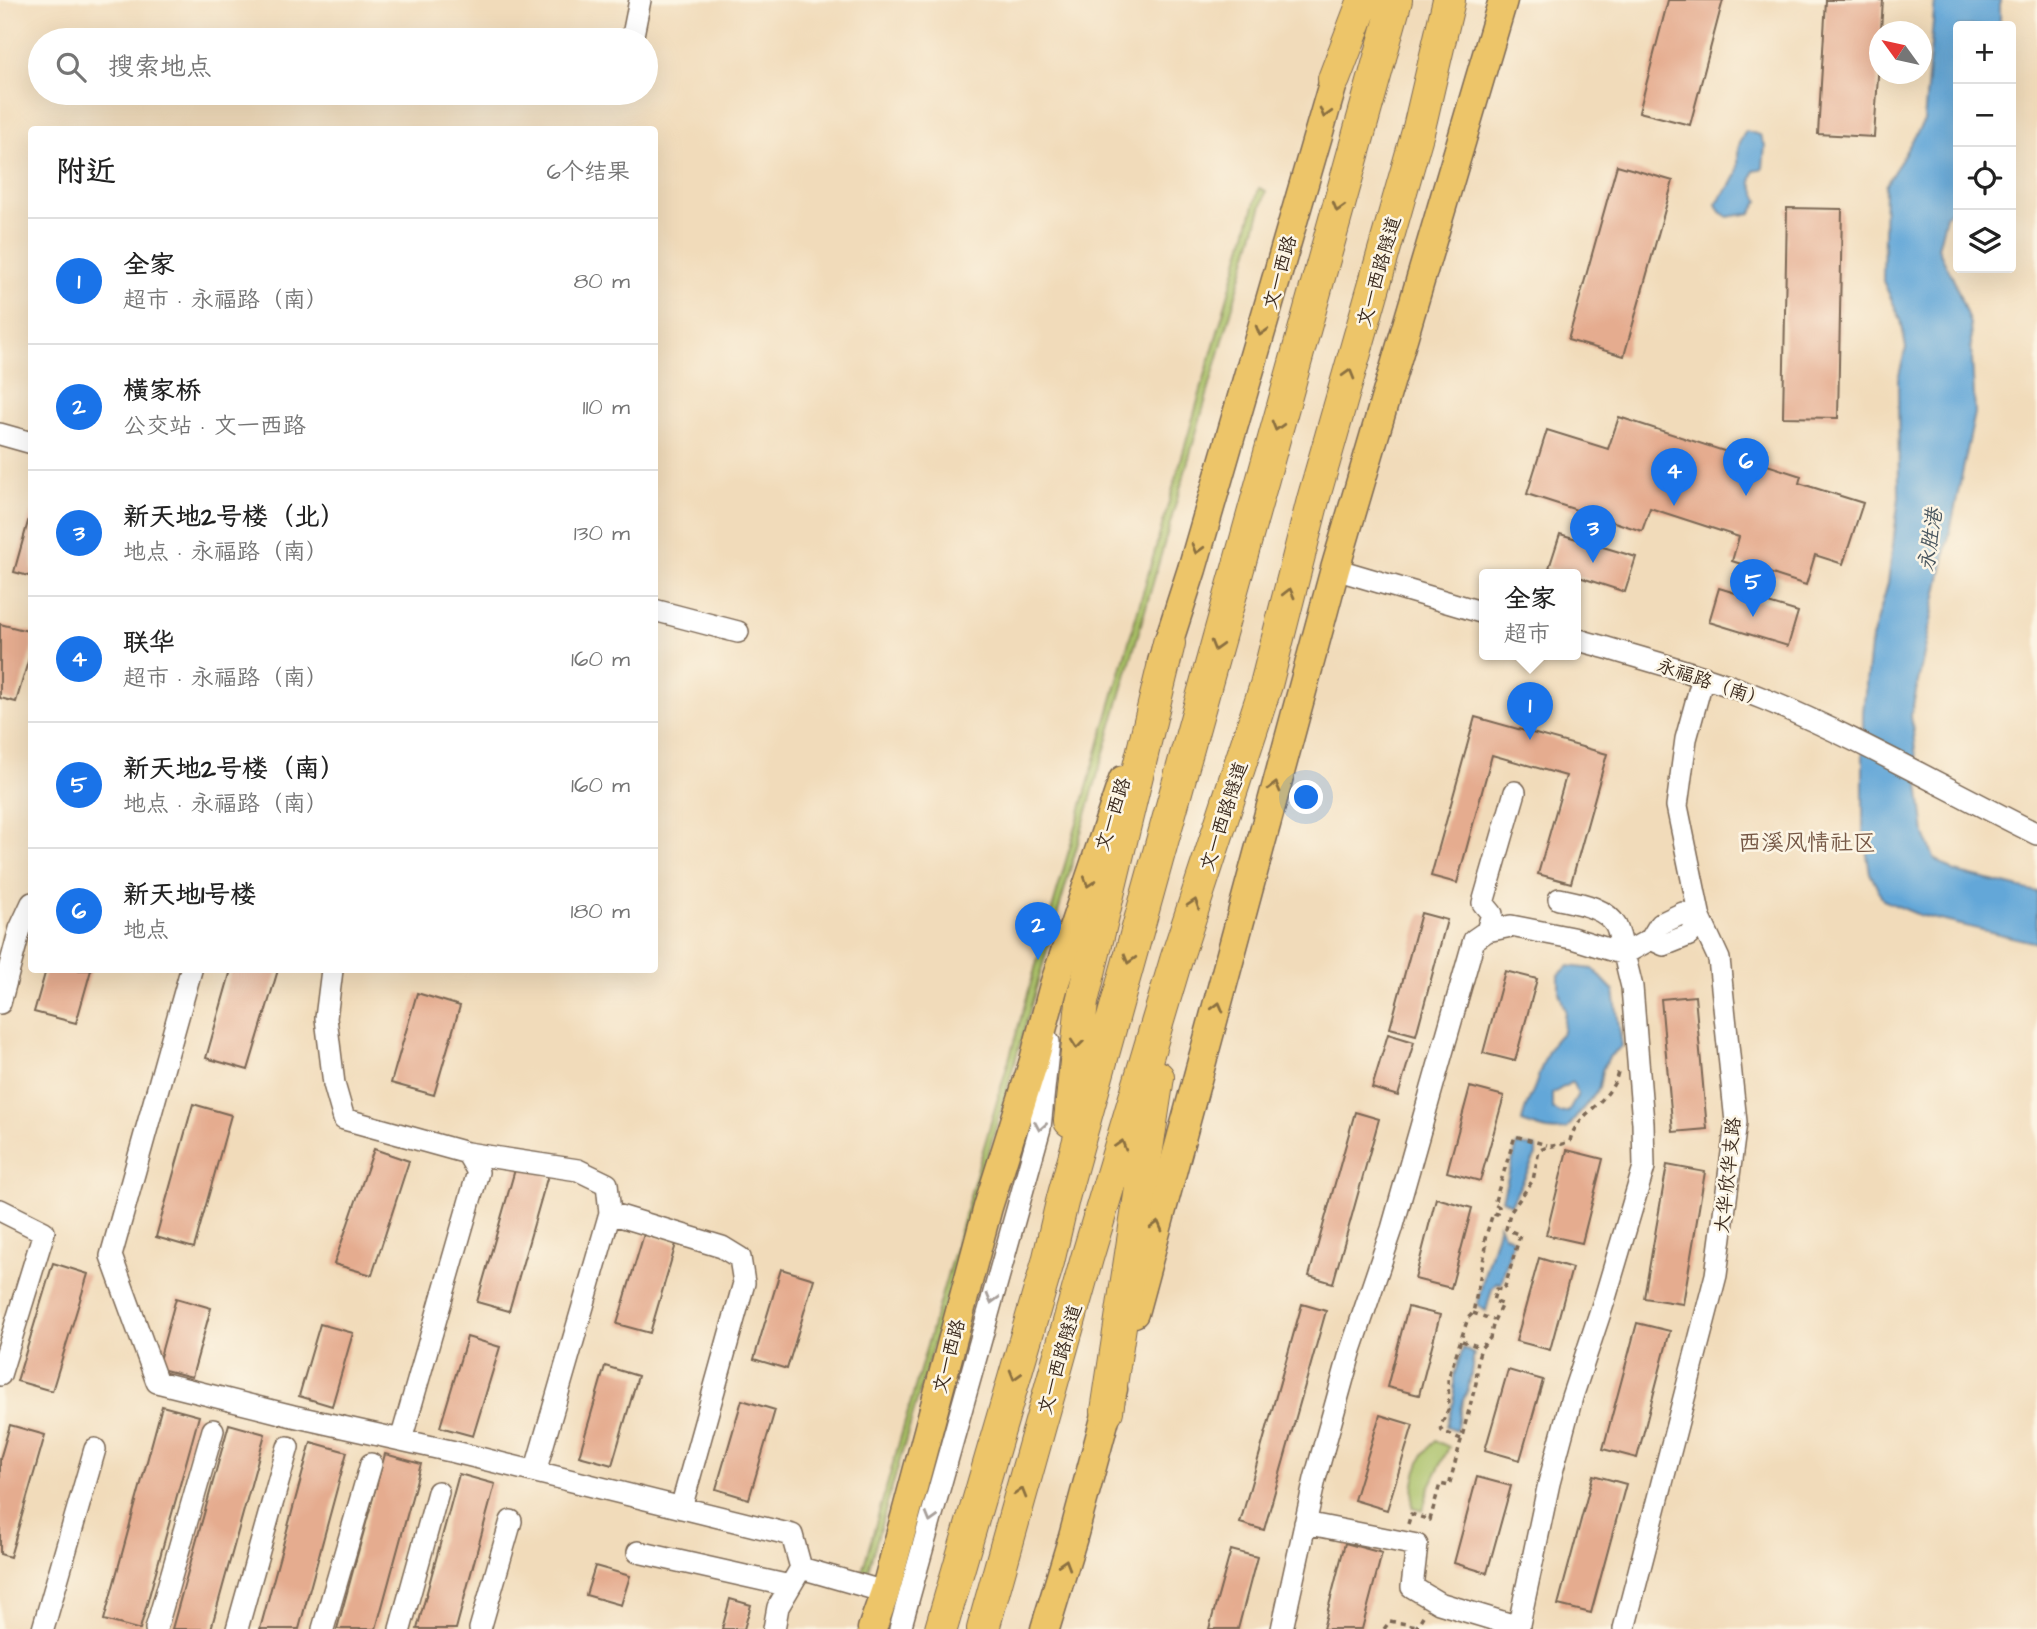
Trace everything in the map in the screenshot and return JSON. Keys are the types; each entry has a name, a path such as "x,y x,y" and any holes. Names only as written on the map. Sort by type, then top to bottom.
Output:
{"highway":[{"path":"1334,79 1364,0"},
{"name":"文一西路隧道","path":"941,1629 1048,1262 1063,1198 1396,0"},
{"name":"文一西路隧道","path":"983,1629 1084,1271 1176,960 1266,685 1313,500 1419,128 1449,0"},
{"path":"1419,128 1461,0"},
{"path":"1063,1198 1082,1002 1168,643"},
{"path":"1107,1411 1176,960"}],"main road":[{"name":"文一西路","path":"872,1629 885,1592 988,1207 1054,985 1168,643 1357,0"},
{"path":"1045,1629 1073,1536 1335,569 1503,0"}],"street":[{"path":"634,28 640,0"},
{"path":"0,434 28,442"},
{"path":"1335,569 1479,611"},
{"path":"658,611 738,632"},
{"name":"永福路（南）","path":"1581,640 1703,677 1764,699 1845,736 2037,834"},
{"name":"大华·欣华支路","path":"1624,1629 1716,1275 1736,1122 1719,959 1700,918 1677,806 1686,739 1703,677"},
{"path":"1487,931 1492,914 1483,904 1514,792"},
{"path":"1305,1523 1417,1545 1412,1587 1439,1603 1518,1628 1549,1483 1569,1409 1644,1167 1632,987 1625,954 1615,924 1604,914 1583,904 1559,899"},
{"path":"0,1003 20,929 28,912"},
{"path":"1282,1629 1305,1523 1350,1353 1392,1229 1474,940 1487,931 1511,926 1572,937 1625,954 1651,939 1660,924 1683,913 1700,918"},
{"path":"190,973 111,1256 156,1382 792,1535 796,1577 778,1607 774,1629"},
{"path":"332,973 326,1018 334,1084 344,1119 467,1153 579,1170 607,1184 611,1213 536,1472"},
{"path":"900,1629 1040,1128 1054,985"},
{"path":"401,1440 478,1172 467,1153"},
{"path":"0,1210 44,1231 0,1375"},
{"path":"611,1213 722,1247 740,1258 744,1283 681,1508"},
{"path":"156,1629 213,1430"},
{"path":"237,1629 288,1447"},
{"path":"43,1629 95,1449"},
{"path":"323,1629 371,1464"},
{"path":"400,1629 438,1492"},
{"path":"480,1629 512,1521"},
{"path":"638,1552 885,1592"}],"path":[{"path":"1510,1213 1494,1204 1515,1136 1547,1145 1564,1144 1570,1140 1577,1125 1606,1097 1615,1084 1620,1066 1638,1057"},
{"path":"1403,1542 1411,1514 1430,1520 1440,1484 1449,1486 1476,1382 1478,1358 1481,1348 1490,1338 1502,1304 1493,1301 1496,1289 1504,1290 1520,1235 1506,1229 1510,1213 1533,1180 1539,1151 1547,1145"},
{"path":"1461,1439 1442,1431 1440,1427 1449,1408 1448,1379 1468,1318 1473,1313 1486,1247 1484,1242 1493,1213 1497,1214 1499,1208"},
{"path":"1473,1313 1494,1321"},
{"path":"1462,1341 1481,1348"},
{"path":"1384,1629 1390,1620 1417,1626"}],"green space":[{"path":"1259,188 1266,191 867,1574 862,1572"},
{"path":"1436,1441 1449,1447 1429,1488 1423,1510 1412,1507 1420,1462"}],"water":[{"name":"永胜港","path":"1935,0 2000,0 2000,21 1953,21 1953,205 1946,216 1938,248 1970,324 1975,413 1911,715 1925,834 1934,858 1955,872 2037,892 2037,943 1919,915 1883,900 1870,873 1863,830 1863,712 1870,646 1888,583 1899,497 1898,379 1906,348 1901,320 1883,281 1885,186 1924,121 1927,84 1932,84"},
{"path":"1746,131 1760,135 1765,145 1763,168 1754,171 1751,182 1759,201 1751,213 1728,217 1720,212 1716,204 1736,176 1739,145"},
{"path":"1568,966 1593,969 1614,991 1622,1046 1609,1057 1602,1070 1599,1088 1567,1129 1556,1131 1522,1122 1546,1057 1557,1037 1563,1032 1565,1010 1559,992 1559,975","holes":["1572,1082 1578,1094 1568,1112 1560,1113 1552,1108 1552,1094"]},
{"path":"1517,1145 1536,1147 1536,1155 1511,1204 1502,1199"},
{"path":"1499,1224 1503,1234 1513,1239 1501,1284 1497,1282 1492,1289 1486,1311 1478,1306 1479,1296"},
{"path":"1463,1348 1474,1354 1468,1391 1463,1399 1456,1430 1447,1426 1454,1401 1454,1375"}],"building":[{"path":"1668,0 1723,0 1690,125 1639,112"},
{"path":"1826,0 1883,0 1882,21 1869,21 1869,84 1877,84 1874,137 1818,134"},
{"path":"1617,165 1673,181 1624,356 1568,340"},
{"path":"1787,208 1842,209 1838,418 1783,417"},
{"path":"1619,417 1801,476 1799,483 1863,503 1843,564 1815,555 1806,585 1732,561 1739,537 1650,508 1642,531 1527,494 1547,430 1608,449"},
{"path":"28,522 28,576 14,572"},
{"path":"1560,534 1636,557 1625,592 1581,578 1581,569 1549,568"},
{"path":"1719,588 1798,612 1788,646 1709,622"},
{"path":"0,624 28,631 28,662 16,702 0,698"},
{"path":"1475,717 1607,754 1571,883 1538,874 1566,776 1492,755 1457,883 1431,876"},
{"path":"1421,913 1447,920 1416,1035 1390,1028"},
{"path":"1505,971 1537,979 1515,1061 1483,1053"},
{"path":"45,973 90,973 76,1023 34,1012"},
{"path":"230,973 277,973 248,1070 206,1058"},
{"path":"417,993 460,1006 434,1095 391,1083"},
{"path":"1695,996 1707,1129 1673,1132 1661,999"},
{"path":"1388,1034 1414,1042 1398,1096 1372,1088"},
{"path":"1470,1087 1504,1096 1480,1181 1447,1172"},
{"path":"193,1104 231,1115 194,1248 156,1237"},
{"path":"1355,1112 1379,1119 1333,1283 1309,1276"},
{"path":"374,1149 409,1161 372,1275 334,1264"},
{"path":"1567,1150 1603,1159 1582,1243 1546,1235"},
{"path":"1667,1165 1705,1172 1683,1304 1644,1298"},
{"path":"516,1166 548,1175 509,1311 477,1302"},
{"path":"1436,1198 1472,1208 1451,1288 1415,1279"},
{"path":"644,1234 676,1244 650,1333 617,1324"},
{"path":"1539,1258 1572,1268 1550,1350 1516,1341"},
{"path":"53,1263 88,1274 52,1391 17,1381"},
{"path":"781,1269 814,1279 787,1369 754,1359"},
{"path":"176,1298 211,1308 192,1377 157,1368"},
{"path":"1302,1304 1326,1311 1264,1530 1240,1523"},
{"path":"1408,1307 1440,1315 1419,1395 1387,1387"},
{"path":"1637,1323 1670,1331 1637,1458 1603,1449"},
{"path":"320,1324 353,1333 332,1406 299,1396"},
{"path":"467,1337 500,1347 473,1436 440,1427"},
{"path":"605,1366 638,1376 612,1465 579,1456"},
{"path":"1508,1370 1543,1380 1520,1460 1485,1450"},
{"path":"742,1400 775,1410 749,1499 716,1489"},
{"path":"162,1406 199,1416 140,1629 137,1629 104,1620"},
{"path":"1380,1415 1413,1425 1387,1510 1354,1500"},
{"path":"229,1424 265,1434 211,1629 172,1629"},
{"path":"10,1425 45,1435 10,1557 0,1554 0,1459"},
{"path":"311,1442 347,1452 299,1629 260,1629"},
{"path":"385,1454 421,1464 376,1629 337,1629"},
{"path":"459,1474 495,1484 456,1629 417,1629"},
{"path":"1593,1475 1626,1484 1591,1613 1558,1605"},
{"path":"1477,1477 1511,1486 1487,1573 1454,1563"},
{"path":"1345,1543 1382,1553 1362,1629 1323,1629"},
{"path":"1231,1550 1257,1557 1238,1629 1209,1629"},
{"path":"595,1566 630,1576 621,1605 586,1595"},
{"path":"730,1599 751,1605 744,1629 722,1629"}],"place":[{"name":"新天地1号楼","path":"1746,496"},
{"name":"联华","path":"1674,506"},
{"name":"新天地2号楼（北）","path":"1593,563"},
{"name":"新天地2号楼（南）","path":"1753,617"},
{"name":"全家","path":"1530,740"},
{"name":"横家桥","path":"1038,960"}],"district":[{"name":"西溪风情社区","path":"1807,842"}]}
